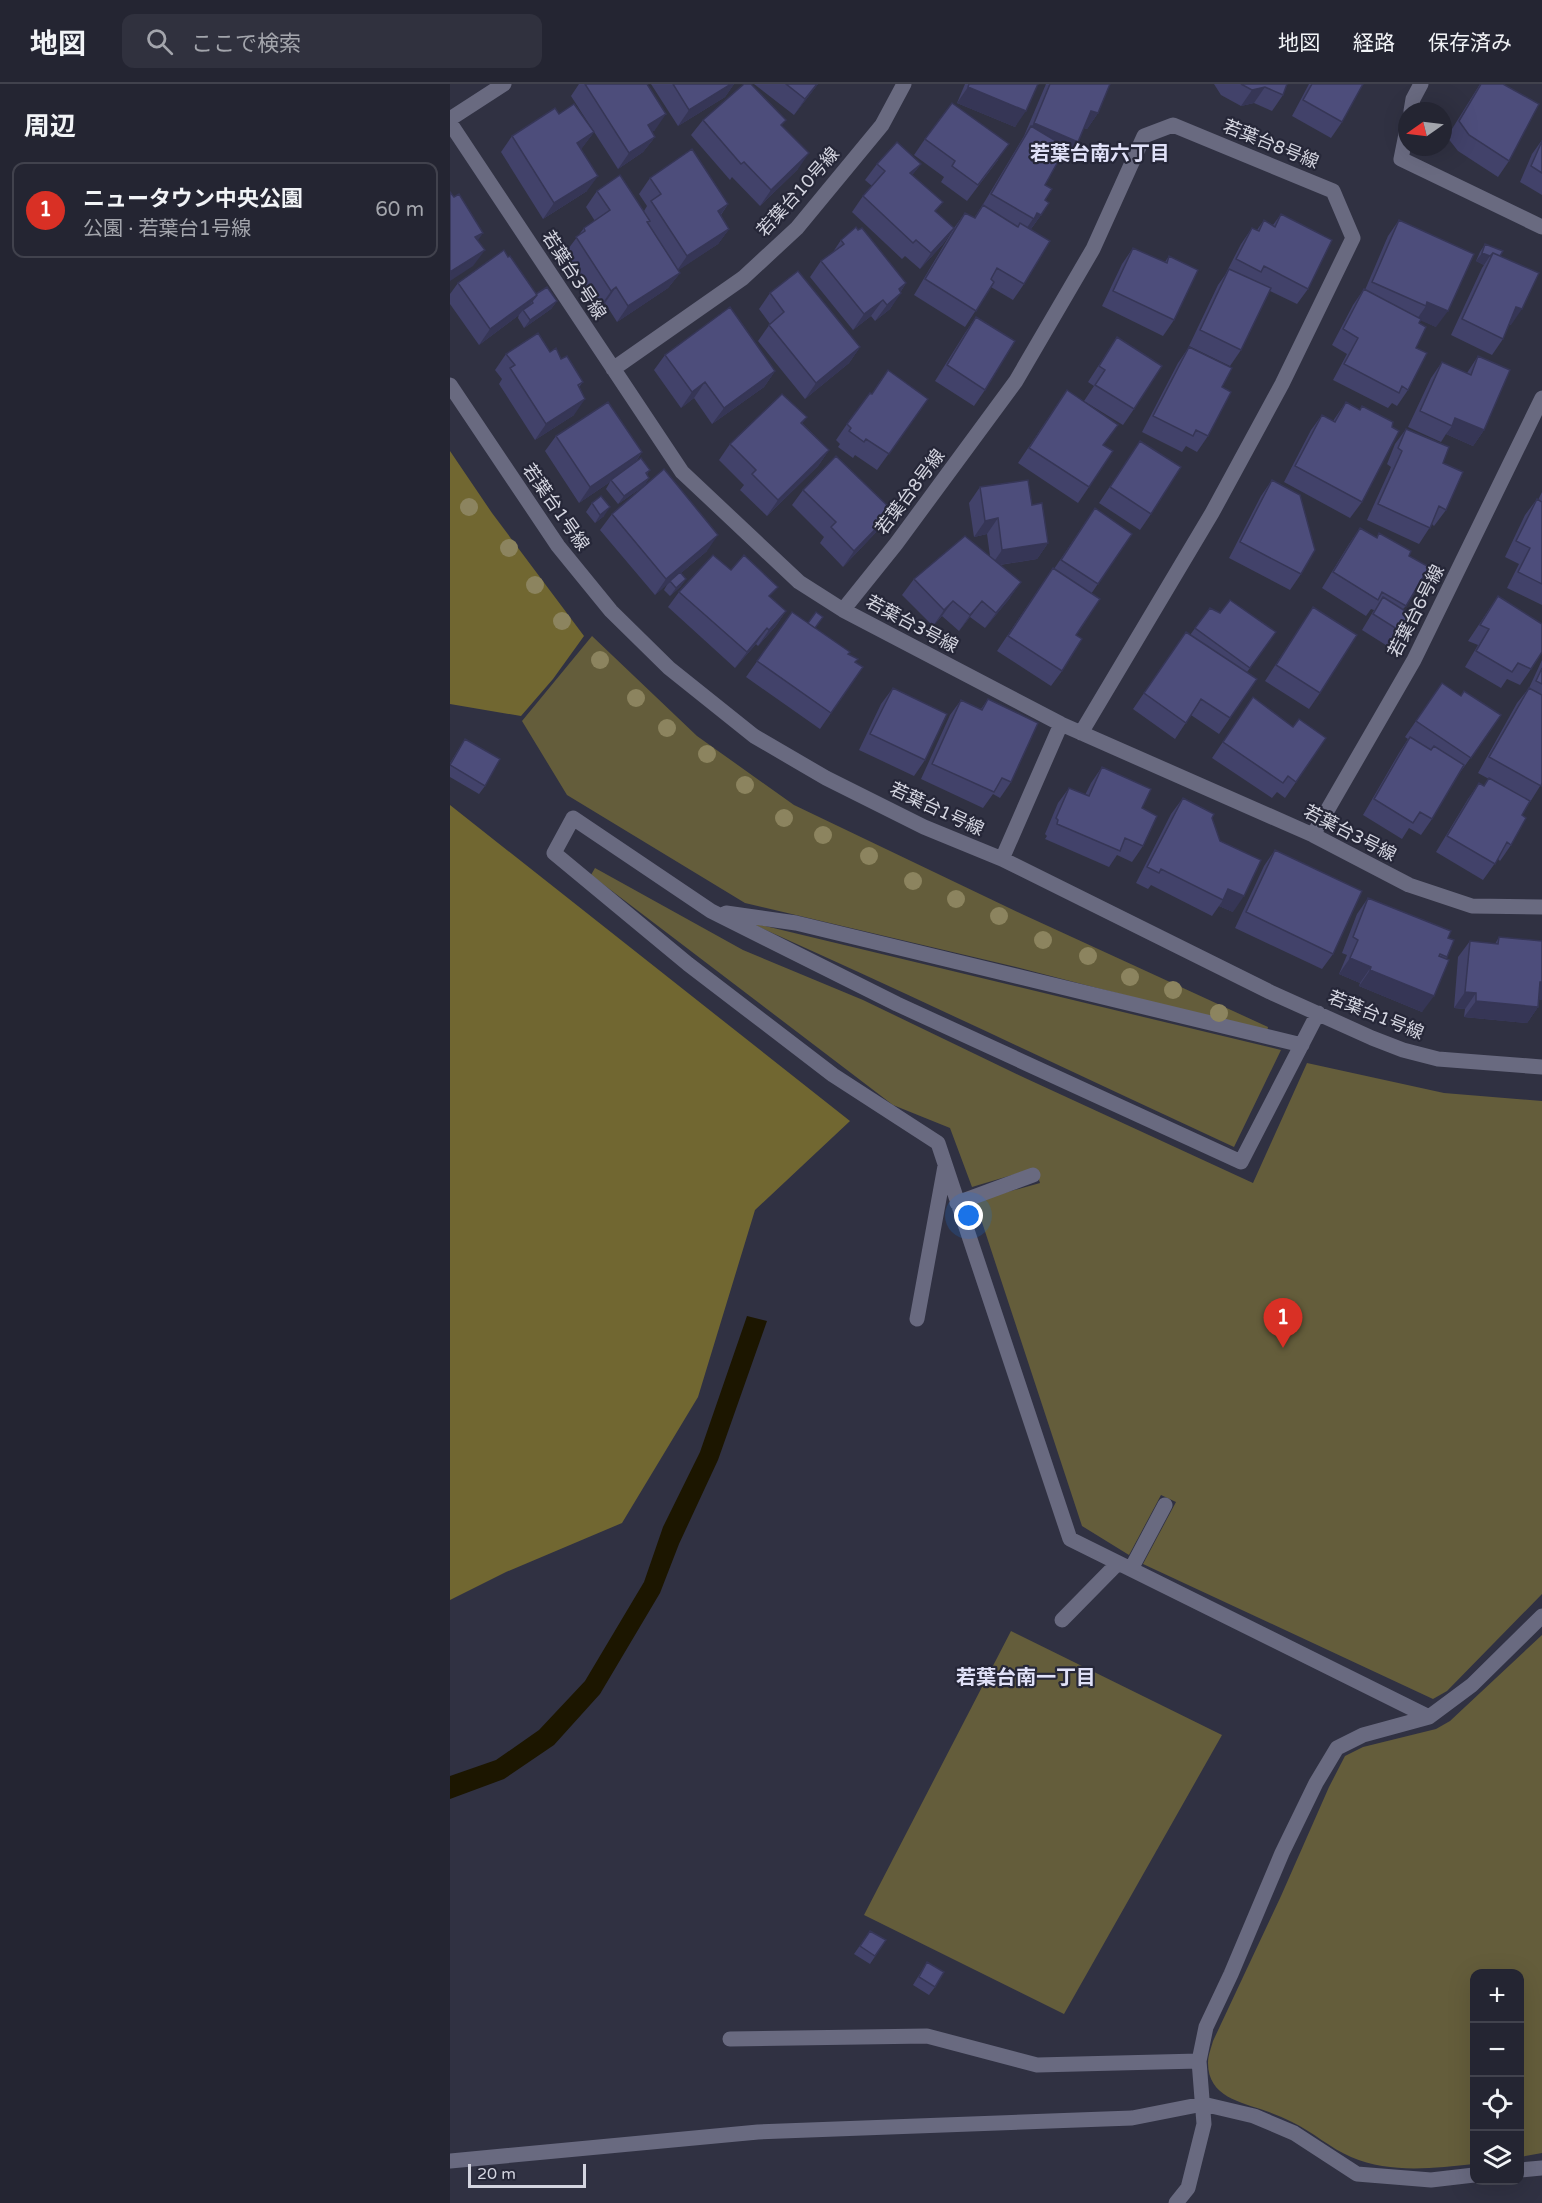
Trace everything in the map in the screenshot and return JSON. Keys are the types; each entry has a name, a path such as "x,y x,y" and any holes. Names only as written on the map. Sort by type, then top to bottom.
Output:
{"street":[{"path":"450,121 504,84"},
{"name":"若葉台10号線","path":"613,369 742,278 797,228 882,125 904,84"},
{"path":"1412,102 1421,84"},
{"name":"若葉台3号線","path":"450,121 682,472 800,582 843,610 1061,724 1313,835 1409,885 1472,906 1539,903"},
{"name":"若葉台8号線","path":"843,610 896,544 1016,381 1093,249 1144,136 1173,125 1333,191 1353,238 1282,384 1212,513 1081,733"},
{"path":"1402,156 1401,159 1542,228"},
{"name":"若葉台1号線","path":"450,385 558,546 611,610 669,668 754,736 826,778 924,827 1002,859 1270,992 1403,1050 1438,1059 1542,1067"},
{"name":"若葉台6号線","path":"1313,835 1414,660 1542,398"},
{"path":"1002,859 1061,724"},
{"path":"1318,1013 1241,1162 897,1004 711,911 573,819 554,853 688,964 833,1075 938,1143 1070,1539 1429,1717"},
{"path":"711,911 796,923 1302,1045"},
{"path":"917,1319 945,1163"},
{"path":"957,1203 1033,1175"},
{"path":"1062,1620 1124,1566 1165,1505"},
{"path":"1176,2203 1188,2188 1204,2124 1199,2061 1206,2027 1282,1853 1316,1783 1337,1748 1363,1735 1429,1717 1472,1685 1542,1616"},
{"path":"730,2039 927,2036 1037,2066 1199,2061"},
{"path":"450,2161 758,2132 1132,2118 1203,2104 1254,2116 1294,2133 1357,2174 1431,2180 1470,2175"},
{"path":"1524,2170 1542,2168"}],"shaded area":[{"path":"450,451 492,513 584,636 553,679 521,716 450,704"},
{"path":"592,636 697,736 794,805 1024,915 1268,1027 1267,1032 1016,967 745,903 567,795 522,721"},
{"path":"450,805 850,1121 755,1210 698,1397 622,1523 506,1572 450,1600"},
{"path":"595,868 743,950 863,1000 1253,1183 1307,1063 1444,1093 1542,1101 1542,1594 1447,1691 1433,1699 1143,1564 1176,1502 1161,1495 1129,1555 1082,1526 975,1201 1040,1183 1035,1168 972,1187 950,1128 893,1105 591,875"},
{"path":"748,922 1281,1050 1234,1147"},
{"path":"747,1316 767,1321 718,1460 679,1544 660,1593 600,1694 554,1745 504,1779 450,1799 450,1776 496,1760 539,1730 585,1681 644,1582 663,1527 700,1452"},
{"path":"1011,1631 1222,1735 1064,2014 864,1915"},
{"path":"1542,1635 1542,2153 1524,2156 1524,1969 1470,1969 1470,2164 1412,2168 1381,2166 1351,2157 1307,2130 1273,2113 1228,2096 1214,2084 1209,2074 1208,2060 1213,2041 1345,1756 1363,1747 1436,1729 1450,1721"}],"building":[{"path":"585,84 647,84 666,114 648,125 655,137 629,153"},
{"path":"673,84 731,84 689,110"},
{"path":"744,84 751,84 786,120 781,125 809,153 771,190 744,162 741,164 703,120"},
{"path":"786,84 817,84 805,99"},
{"path":"969,84 1038,84 1026,111 968,87"},
{"path":"1050,84 1110,84 1098,113 1091,111 1078,142 1034,123"},
{"path":"1241,84 1287,84 1283,95 1265,87 1252,90"},
{"path":"1312,84 1363,84 1342,122 1303,100"},
{"path":"1481,84 1503,84 1539,104 1509,161 1469,135 1459,121"},
{"path":"952,103 1009,144 978,185 952,166 955,161 925,139"},
{"path":"574,104 594,132 577,143 598,176 554,203 512,136 555,108 559,114"},
{"path":"1031,126 1066,147 1045,185 1052,189 1045,200 1049,203 1041,215 1037,213 1034,219 991,194"},
{"path":"1542,141 1542,173 1531,166"},
{"path":"897,142 921,164 910,173 943,202 935,211 954,228 931,253 916,240 913,243 863,196 885,171 877,164"},
{"path":"692,149 728,204 718,211 729,229 687,256 651,201 661,194 650,178"},
{"path":"620,175 680,273 628,306 616,287 611,291 576,237 585,231 584,228 610,210 597,191"},
{"path":"450,192 454,197 459,194 483,233 475,237 485,250 450,272"},
{"path":"983,205 1018,227 1020,223 1050,241 1024,284 997,268 991,279 994,282 976,311 925,279 965,213 975,218"},
{"path":"1281,214 1332,240 1308,289 1264,266 1261,272 1236,259 1252,228 1259,231 1264,220 1275,227"},
{"path":"1399,220 1474,254 1448,311 1427,302 1426,306 1372,282"},
{"path":"856,227 858,230 862,228 906,283 899,289 901,293 887,305 883,300 864,314 821,261 844,244 841,240"},
{"path":"1485,244 1503,251 1500,256 1493,253 1490,256 1482,253"},
{"path":"1133,248 1167,263 1169,256 1198,270 1174,320 1113,291"},
{"path":"504,250 537,295 490,329 458,283"},
{"path":"1493,253 1539,273 1522,309 1516,307 1503,339 1462,319"},
{"path":"1229,269 1271,288 1241,350 1200,330"},
{"path":"798,271 860,347 816,383 769,325 784,312 770,293"},
{"path":"547,287 557,301 530,320 523,310 533,303 536,294"},
{"path":"1364,289 1421,319 1419,323 1426,327 1416,348 1427,353 1408,390 1402,386 1399,393 1344,364 1358,338 1343,329"},
{"path":"730,307 775,371 724,408 705,382 692,392 665,355"},
{"path":"976,317 1015,341 985,390 947,365"},
{"path":"538,333 550,352 556,348 561,359 567,356 583,382 578,385 585,399 546,424 510,368 515,365 506,354"},
{"path":"1117,337 1162,366 1134,409 1095,385 1105,370 1099,366"},
{"path":"1189,347 1232,368 1222,387 1231,392 1208,436 1196,430 1193,436 1153,416"},
{"path":"1478,356 1510,370 1484,430 1455,418 1452,426 1420,411 1442,362 1471,375"},
{"path":"888,370 928,399 889,454 866,439 864,442 849,431 851,428 847,424"},
{"path":"1067,390 1118,425 1103,445 1113,451 1089,487 1029,448"},
{"path":"782,394 807,417 801,423 829,450 778,500 752,474 756,470 730,444"},
{"path":"608,402 642,452 590,487 556,436"},
{"path":"1346,402 1360,410 1362,406 1393,422 1392,427 1399,431 1362,502 1295,466 1322,415 1335,422"},
{"path":"1406,429 1449,447 1443,463 1463,472 1446,510 1439,506 1430,528 1378,504 1402,451 1398,448"},
{"path":"1140,441 1181,467 1151,514 1110,487"},
{"path":"836,456 893,511 854,551 831,527 836,522 803,490"},
{"path":"641,458 650,470 646,473 649,478 624,496 611,480"},
{"path":"664,469 718,535 666,579 612,514"},
{"path":"1028,480 1032,505 1042,503 1048,543 1002,550 998,518 985,521 980,487"},
{"path":"1272,480 1300,495 1315,550 1301,574 1240,542"},
{"path":"601,496 610,507 600,515 592,503"},
{"path":"1537,499 1542,502 1542,584 1518,572 1530,548 1516,541"},
{"path":"1095,508 1132,534 1098,584 1061,560"},
{"path":"1360,528 1377,538 1379,533 1411,551 1409,556 1429,567 1406,606 1382,592 1378,600 1333,572"},
{"path":"965,536 1021,582 996,613 982,601 970,615 953,601 944,610 914,579"},
{"path":"713,555 731,570 744,555 778,587 769,596 786,611 769,630 767,628 747,652 679,592"},
{"path":"1053,568 1100,599 1076,635 1082,639 1062,671 1008,636"},
{"path":"680,572 686,579 676,588 670,581"},
{"path":"1498,596 1542,624 1542,652 1531,669 1518,663 1512,672 1476,651 1489,629 1480,625"},
{"path":"1383,597 1410,614 1400,631 1373,614"},
{"path":"1230,600 1276,632 1250,668 1195,628 1210,608 1220,613"},
{"path":"1313,607 1357,635 1320,693 1276,665"},
{"path":"792,612 850,652 848,654 858,659 855,662 863,667 831,713 757,661"},
{"path":"816,612 823,617 815,628 808,623"},
{"path":"1186,632 1257,679 1230,718 1201,699 1186,723 1144,693"},
{"path":"1542,668 1542,684 1536,681"},
{"path":"1442,683 1461,696 1464,691 1501,715 1471,758 1416,721"},
{"path":"893,688 947,714 925,760 870,734"},
{"path":"1529,688 1542,695 1541,786 1489,757"},
{"path":"1253,697 1293,727 1299,719 1326,738 1296,782 1288,776 1283,783 1223,742"},
{"path":"988,699 1038,723 1011,782 1002,778 994,792 932,764 961,700 982,710"},
{"path":"1410,737 1431,750 1434,746 1464,765 1432,819 1420,812 1413,823 1374,799"},
{"path":"465,739 500,759 485,786 450,765"},
{"path":"1102,767 1151,789 1142,808 1157,816 1143,846 1125,838 1120,851 1057,824 1056,818 1069,788 1089,796"},
{"path":"1489,778 1530,801 1522,815 1526,818 1511,845 1507,842 1495,864 1447,836 1479,783 1484,786"},
{"path":"1183,798 1214,814 1212,818 1220,841 1261,860 1244,896 1228,889 1223,900 1161,869 1159,873 1147,867"},
{"path":"1275,850 1362,891 1333,954 1246,912"},
{"path":"1368,898 1451,931 1448,938 1454,940 1447,957 1440,954 1439,956 1449,960 1434,996 1370,970 1371,967 1350,958 1358,940 1353,937"},
{"path":"1499,937 1542,941 1542,982 1540,982 1538,1007 1476,1001 1476,993 1465,992 1470,941 1498,944"},
{"path":"870,1931 886,1940 875,1956 860,1946"},
{"path":"927,1962 944,1972 935,1987 919,1977"}],"place":[{"name":"ニュータウン中央公園","path":"1283,1348"}],"district":[{"name":"若葉台南六丁目","path":"1100,153"},
{"name":"若葉台南一丁目","path":"1026,1677"}]}
